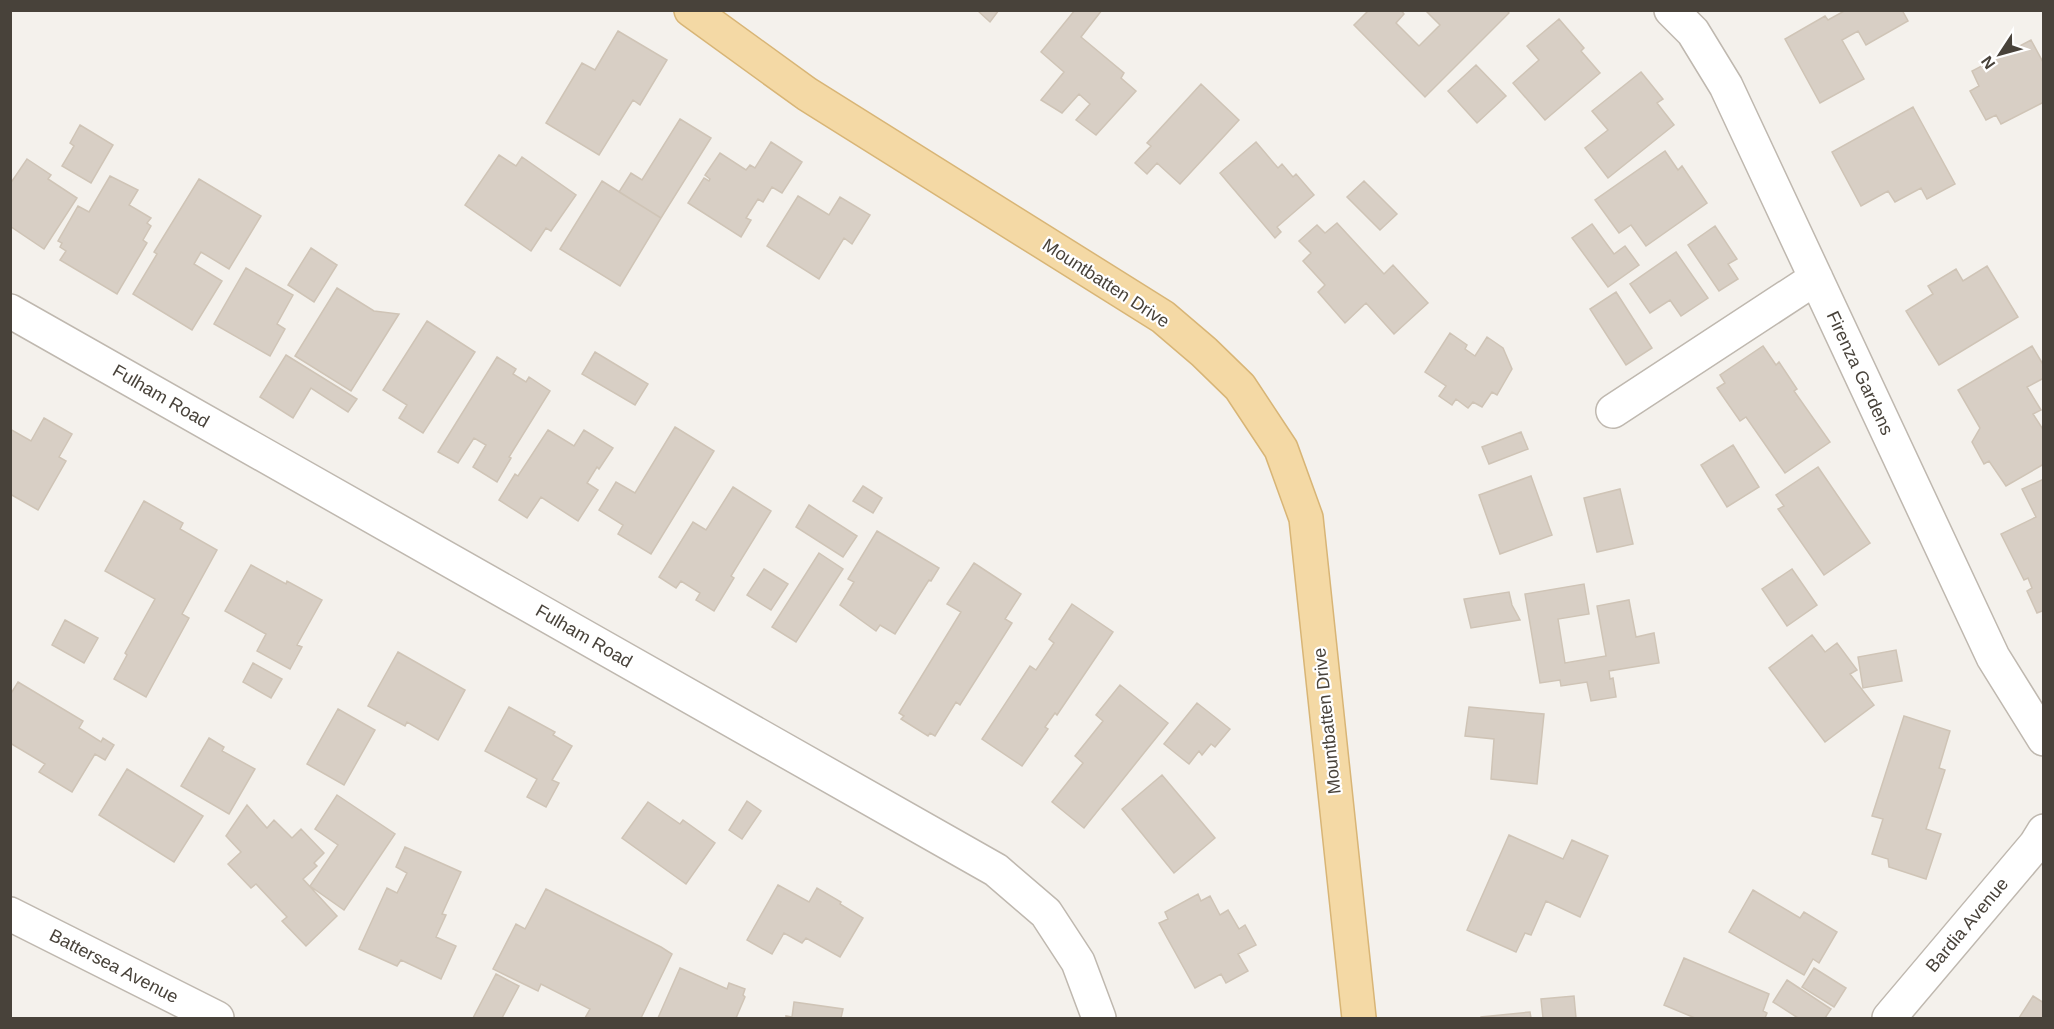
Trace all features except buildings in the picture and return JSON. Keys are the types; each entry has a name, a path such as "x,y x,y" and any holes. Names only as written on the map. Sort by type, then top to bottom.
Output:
{"main road":[{"name":"Mountbatten Drive","path":"691,10 807,94 1163,317 1240,387 1281,449 1306,518 1359,1018"}],"street":[{"name":"Firenza Gardens","path":"1671,10 1693,32 1726,86 1993,657 2043,739"},
{"path":"1613,411 1816,278"},
{"name":"Fulham Road","path":"10,311 996,870 1046,912 1078,962 1099,1018"},
{"name":"Bardia Avenue","path":"1888,1018 2036,844 2043,831"},
{"name":"Battersea Avenue","path":"10,914 218,1018"}]}
